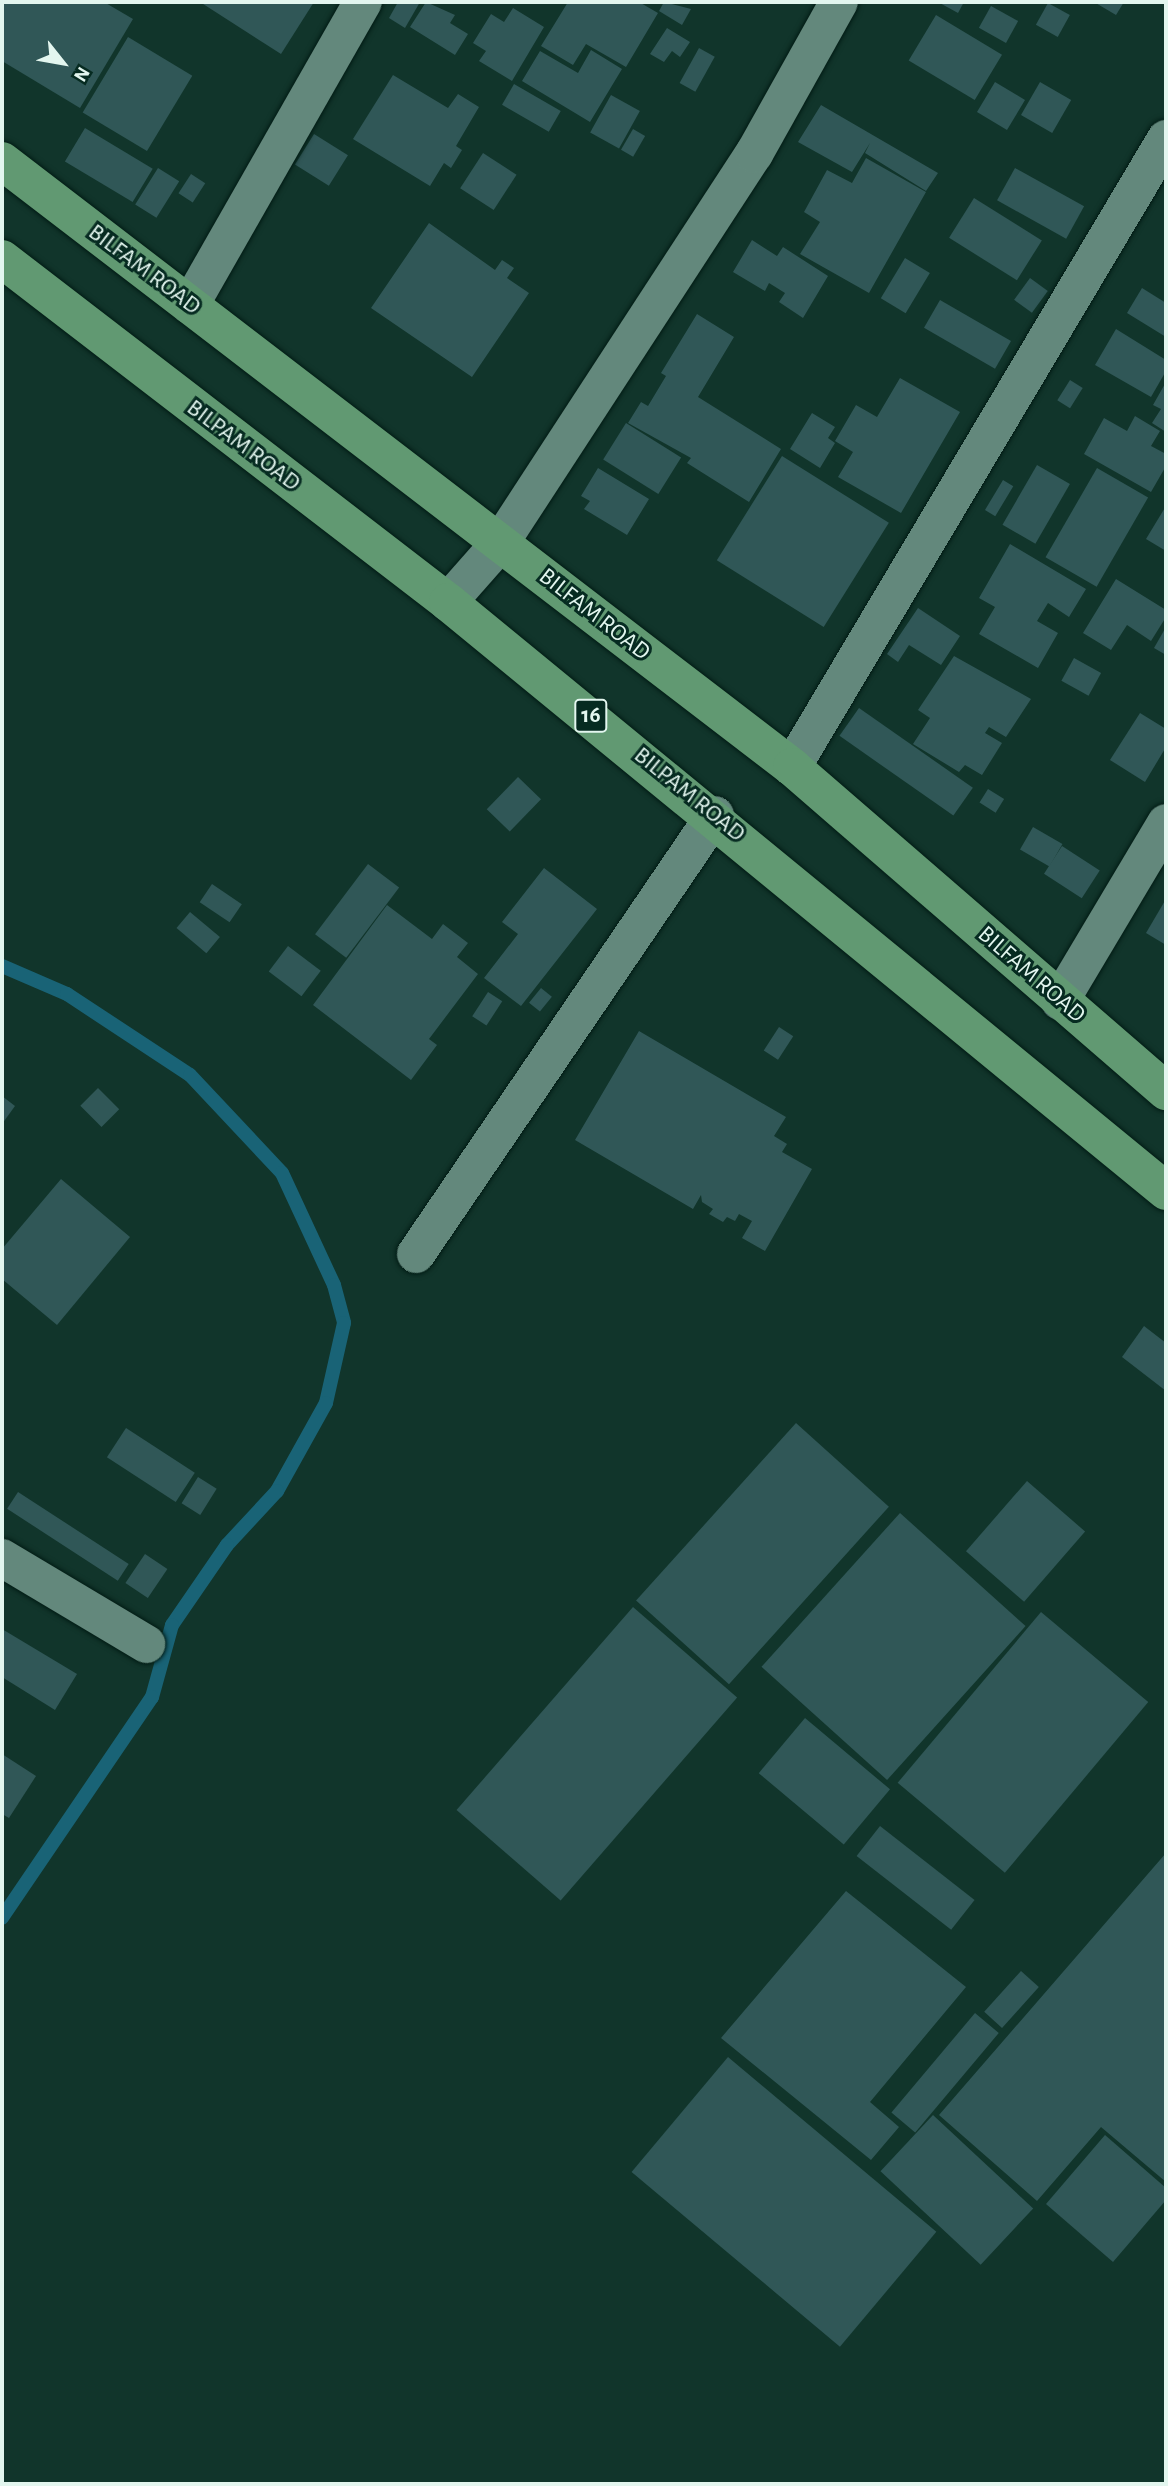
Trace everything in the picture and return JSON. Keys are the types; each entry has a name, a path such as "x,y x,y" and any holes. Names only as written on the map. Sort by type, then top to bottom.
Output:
{"main road":[{"name":"BILFAM ROAD","path":"2,162 792,767 1166,1091"},
{"name":"BILPAM ROAD","path":"2,259 448,602 715,815 1166,1191"}],"street":[{"path":"190,305 363,2"},
{"path":"448,602 500,542 754,154 839,2"},
{"path":"792,767 1166,139"},
{"path":"416,1254 715,815"},
{"path":"1060,1001 1166,823"},
{"path":"2,1558 146,1644"}],"building":[{"path":"2,2 104,2 133,19 80,108 2,61"},
{"path":"200,2 314,2 281,54"},
{"path":"398,2 420,2 405,28 389,18"},
{"path":"426,2 455,15 450,23 468,34 455,55 410,27"},
{"path":"568,2 639,2 658,13 626,67 586,44 573,65 541,46"},
{"path":"664,2 691,9 682,25 659,11"},
{"path":"938,2 964,2 958,13"},
{"path":"1094,2 1124,2 1116,15"},
{"path":"1048,3 1070,15 1058,37 1036,25"},
{"path":"991,6 1018,21 1006,43 979,28"},
{"path":"513,8 544,27 512,81 479,61 486,51 473,43 491,14 504,22"},
{"path":"936,15 1002,55 975,100 909,60"},
{"path":"667,28 690,42 680,57 672,51 664,62 650,54"},
{"path":"128,37 192,76 147,151 83,112"},
{"path":"699,48 715,57 695,92 680,83"},
{"path":"591,50 622,69 590,122 522,81 540,51 578,73"},
{"path":"393,75 448,108 458,94 479,107 456,146 462,150 451,168 444,163 430,186 353,139"},
{"path":"995,82 1025,100 1007,130 977,112"},
{"path":"1040,82 1071,100 1052,133 1021,115"},
{"path":"514,84 561,111 549,132 502,105"},
{"path":"611,95 640,111 619,149 590,133"},
{"path":"821,105 938,173 926,191 865,153 870,143 852,172 798,142"},
{"path":"85,128 153,169 133,202 65,161"},
{"path":"633,129 645,136 633,157 621,150"},
{"path":"314,134 348,155 329,186 295,165"},
{"path":"483,153 517,175 494,210 460,188"},
{"path":"866,158 926,192 869,293 800,254 820,222 804,212 827,170 852,183"},
{"path":"158,168 179,181 156,218 135,204"},
{"path":"1015,168 1084,206 1066,239 997,200"},
{"path":"191,174 205,183 193,203 178,193"},
{"path":"974,198 1042,240 1017,280 949,238"},
{"path":"429,223 495,270 502,260 514,268 507,278 529,293 472,377 371,308"},
{"path":"752,240 777,256 783,247 828,276 803,318 779,302 785,293 769,283 765,291 733,272"},
{"path":"905,258 930,273 906,313 881,298"},
{"path":"1030,278 1048,291 1032,313 1014,300"},
{"path":"1142,288 1166,303 1166,337 1127,313"},
{"path":"940,300 1011,341 995,369 924,328"},
{"path":"697,314 734,337 698,397 781,449 749,502 687,463 691,458 628,423 641,402 648,406 666,376 661,373"},
{"path":"1116,329 1166,360 1166,371 1151,397 1095,365"},
{"path":"900,378 960,412 901,513 838,477 853,452 835,441 856,405 877,417"},
{"path":"1070,380 1083,388 1070,408 1057,400"},
{"path":"1166,382 1166,432 1152,423 1161,409 1153,405"},
{"path":"812,413 835,427 828,438 835,443 820,468 790,449"},
{"path":"1135,416 1160,431 1151,446 1166,454 1166,466 1151,492 1084,454 1104,418 1127,431"},
{"path":"626,423 681,457 658,494 603,459"},
{"path":"782,456 889,523 824,627 717,560"},
{"path":"1037,465 1070,484 1035,544 1002,525"},
{"path":"598,468 649,499 627,535 584,509 590,501 581,496"},
{"path":"1097,468 1148,498 1097,587 1046,557"},
{"path":"1003,480 1013,486 995,516 985,510"},
{"path":"1166,506 1166,551 1146,539"},
{"path":"1010,544 1086,589 1069,617 1048,603 1037,621 1058,633 1038,668 979,634 995,607 979,598"},
{"path":"1116,579 1166,610 1166,617 1151,641 1127,625 1111,650 1083,633"},
{"path":"918,608 960,636 941,665 909,645 898,662 887,654"},
{"path":"1166,627 1166,655 1154,648"},
{"path":"954,656 1031,699 1006,737 989,727 985,733 1002,743 982,775 965,765 959,772 913,744 930,718 918,710"},
{"path":"1074,658 1101,673 1089,696 1061,681"},
{"path":"859,708 973,788 953,816 839,736"},
{"path":"1140,713 1166,729 1166,747 1145,782 1110,760"},
{"path":"518,777 541,799 510,832 487,809"},
{"path":"988,789 1004,799 996,813 980,803"},
{"path":"1033,827 1062,844 1049,867 1020,850"},
{"path":"1062,846 1100,871 1082,898 1044,874"},
{"path":"368,864 399,887 346,958 315,934"},
{"path":"544,868 597,909 521,1006 484,978 518,934 502,922"},
{"path":"212,884 242,904 230,922 200,902"},
{"path":"1166,899 1166,945 1146,933"},
{"path":"387,905 432,939 443,924 468,943 457,957 478,974 429,1039 437,1045 411,1080 313,1005"},
{"path":"190,912 220,937 206,953 177,928"},
{"path":"288,946 321,971 301,996 269,972"},
{"path":"541,988 552,997 540,1012 529,1003"},
{"path":"488,992 502,1001 486,1026 472,1016"},
{"path":"779,1027 793,1036 778,1060 764,1050"},
{"path":"639,1031 786,1117 774,1136 787,1144 782,1152 812,1169 765,1251 742,1238 752,1221 739,1214 735,1221 727,1217 723,1222 709,1214 713,1209 702,1202 701,1195 693,1209 575,1140"},
{"path":"98,1088 119,1109 102,1127 80,1106"},
{"path":"2,1096 15,1106 2,1124"},
{"path":"61,1179 130,1237 57,1325 2,1279 2,1249"},
{"path":"1144,1326 1166,1343 1166,1391 1122,1357"},
{"path":"796,1423 889,1507 729,1684 636,1601"},
{"path":"126,1428 195,1473 176,1502 107,1457"},
{"path":"198,1477 217,1489 200,1515 182,1503"},
{"path":"1027,1481 1085,1532 1024,1602 966,1551"},
{"path":"18,1492 129,1564 118,1581 7,1509"},
{"path":"900,1513 1026,1626 887,1780 761,1667"},
{"path":"145,1554 167,1569 148,1598 125,1583"},
{"path":"633,1607 737,1698 561,1901 457,1810"},
{"path":"1041,1612 1148,1702 1005,1873 898,1783"},
{"path":"2,1629 77,1674 55,1710 2,1677"},
{"path":"805,1718 890,1789 844,1845 759,1773"},
{"path":"2,1754 36,1776 9,1818 2,1814"},
{"path":"880,1826 975,1900 951,1930 857,1856"},
{"path":"1166,1853 1166,2182 1101,2127 1037,2201 939,2115"},
{"path":"846,1891 966,1987 870,2102 899,2127 871,2160 721,2038"},
{"path":"1021,1971 1039,1987 1002,2028 984,2012"},
{"path":"975,2013 999,2033 915,2133 891,2113"},
{"path":"728,2057 936,2232 840,2347 632,2172"},
{"path":"933,2115 1033,2208 981,2265 880,2171"},
{"path":"1105,2135 1166,2188 1166,2200 1113,2262 1046,2204"}],"waterway":[{"path":"2,966 67,994 190,1075 282,1173 334,1285 344,1323 326,1403 277,1491 227,1545 172,1625 152,1697 2,1918"}]}
